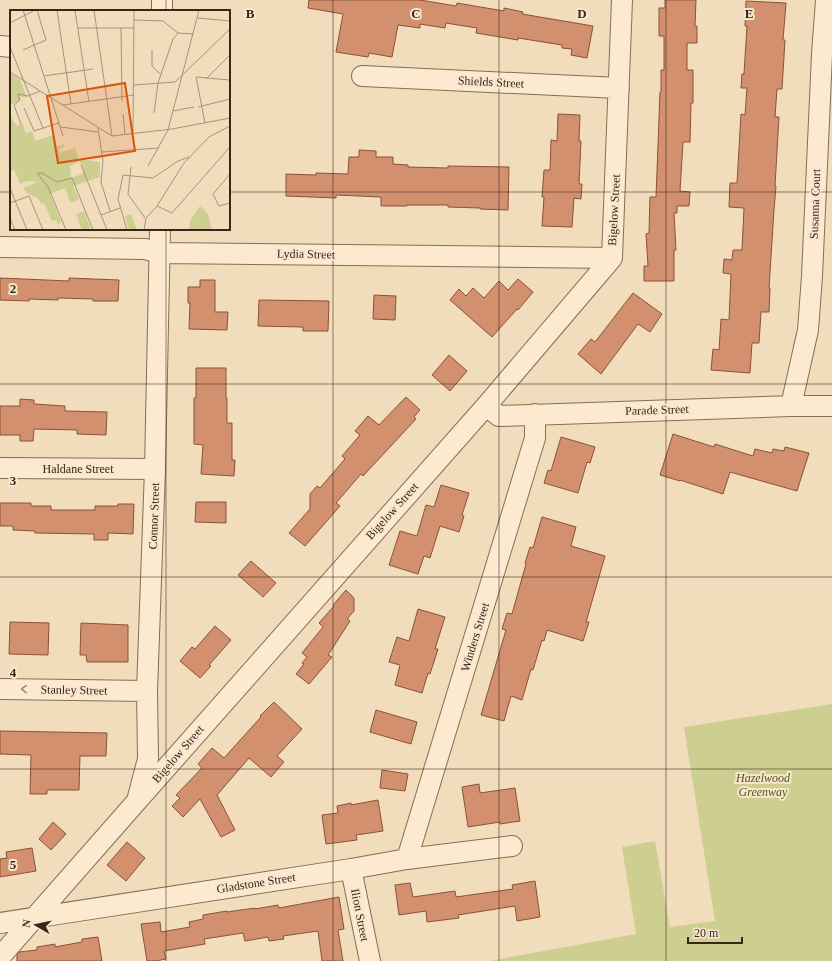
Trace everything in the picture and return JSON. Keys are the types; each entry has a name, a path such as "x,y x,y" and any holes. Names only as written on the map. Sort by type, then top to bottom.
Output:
{"street":[{"name":"Bigelow Street","path":"0,957 486,406 612,258 622,0"},
{"name":"Susanna Court","path":"791,406 808,330 812,276 821,62 826,0"},
{"path":"0,46 10,47"},
{"name":"Shields Street","path":"362,76 619,88"},
{"name":"Connor Street","path":"137,800 148,759 147,691 155,470 160,230"},
{"name":"Lydia Street","path":"0,247 145,248 160,252 612,258"},
{"name":"Parade Street","path":"486,406 499,416 791,406 832,406"},
{"name":"Winders Street","path":"407,859 535,438 535,414"},
{"name":"Haldane Street","path":"0,468 155,470"},
{"name":"Stanley Street","path":"0,689 147,691"},
{"name":"Gladstone Street","path":"0,923 407,859 512,846"},
{"name":"Ilion Street","path":"351,868 370,961"}],"green space":[{"name":"Hazelwood Greenway","path":"832,704 832,961 489,961 636,934 622,847 655,841 670,927 715,921 684,727"}],"building":[{"path":"309,0 420,0 456,6 457,3 504,11 504,8 523,12 522,14 593,26 587,58 571,55 572,49 562,48 562,45 476,33 477,28 446,23 445,28 420,24 420,28 398,25 392,57 369,53 368,57 336,52 343,14 308,8"},
{"path":"665,0 696,0 695,26 697,26 697,43 687,43 687,70 693,70 693,103 691,103 690,142 683,142 680,191 690,192 689,206 677,206 677,213 674,213 676,250 674,250 674,281 644,281 644,266 648,266 646,234 649,233 650,197 656,197 661,70 664,70 664,36 659,36 659,8 665,8"},
{"path":"746,1 786,3 783,40 785,40 782,89 777,89 775,117 779,117 769,288 769,312 761,312 759,343 752,343 750,373 711,370 713,349 719,350 721,319 729,320 731,274 723,273 724,259 732,260 733,250 742,250 744,208 729,207 730,183 737,183 741,114 745,115 747,88 741,88 742,74 744,74 747,26 745,26"},
{"path":"558,114 580,115 579,141 581,141 579,184 582,184 581,199 574,198 572,227 542,226 544,170 550,170 551,140 557,141"},
{"path":"359,150 376,151 376,157 393,157 393,164 408,165 408,167 509,167 508,210 448,207 448,205 381,206 381,197 336,195 336,198 286,196 286,174 348,174 349,157 359,157"},
{"path":"0,278 69,281 69,278 119,280 118,301 93,301 93,299 58,298 58,300 29,299 29,301 0,300"},
{"path":"518,279 533,292 492,337 450,300 459,289 466,296 473,288 484,298 499,281 508,290"},
{"path":"200,280 215,280 215,312 228,312 227,330 189,329 190,303 188,303 188,287 200,287"},
{"path":"633,293 662,314 650,332 638,324 601,374 578,354 591,339 595,342"},
{"path":"374,295 396,296 395,320 373,319"},
{"path":"259,300 329,301 328,331 303,331 303,327 258,326"},
{"path":"449,355 467,371 450,391 432,375"},
{"path":"196,368 226,368 227,423 232,423 232,460 235,460 234,476 201,474 203,445 194,444 194,398 196,398"},
{"path":"406,397 420,410 414,417 416,419 363,476 361,474 336,503 340,506 305,546 289,533 310,509 310,494 317,486 320,488 345,459 342,456 360,435 355,431 368,416 379,425"},
{"path":"20,399 34,400 34,404 65,406 65,411 107,412 106,435 77,434 77,430 34,429 33,441 20,441 20,435 0,435 0,406 20,406"},
{"path":"673,434 714,447 715,444 753,456 755,449 772,453 773,449 784,451 785,447 809,453 797,491 730,472 723,494 660,475"},
{"path":"561,437 595,447 590,463 587,462 578,493 544,483 548,470 551,471"},
{"path":"441,485 469,493 462,515 464,516 459,532 440,526 430,558 424,556 418,574 389,565 400,531 417,536 426,505 434,507"},
{"path":"196,502 226,502 226,523 195,522"},
{"path":"0,503 31,503 31,506 51,506 51,510 95,510 95,506 134,504 133,534 108,533 108,540 94,540 94,534 35,533 35,531 13,530 13,526 0,526"},
{"path":"542,517 576,527 571,546 605,556 586,622 589,622 583,641 547,630 544,641 542,640 533,670 531,669 522,700 511,696 504,721 481,715 506,630 502,629 507,613 512,614 526,564 525,563 530,547 533,548"},
{"path":"251,561 276,583 263,597 238,575"},
{"path":"346,590 354,598 354,611 347,619 350,621 328,655 332,657 309,684 296,674 304,664 302,663 307,657 302,653 323,627 319,623"},
{"path":"418,609 445,617 435,649 438,649 422,693 395,685 400,665 389,662 397,637 409,641"},
{"path":"10,622 49,623 48,655 9,654"},
{"path":"81,623 128,625 128,662 87,662 86,655 80,655"},
{"path":"215,626 231,640 209,665 211,666 200,678 180,661 192,647 195,649"},
{"path":"274,702 302,729 277,756 284,762 271,777 249,758 217,795 235,830 221,837 200,799 183,817 172,806 180,798 176,795 202,768 198,764 212,748 224,758"},
{"path":"376,710 417,722 411,744 370,732"},
{"path":"0,731 107,733 106,756 80,756 79,790 47,790 47,794 30,794 31,755 0,754"},
{"path":"382,770 408,774 405,791 380,788"},
{"path":"479,784 480,793 515,788 520,821 500,824 500,822 468,827 462,787"},
{"path":"378,800 383,831 356,835 357,840 326,844 322,815 338,813 337,806"},
{"path":"53,822 66,834 51,850 39,839"},
{"path":"127,842 145,858 126,881 107,865"},
{"path":"32,848 36,871 0,877 0,859 7,858 6,852"},
{"path":"535,881 540,917 517,921 515,906 458,915 459,918 427,922 426,911 399,915 395,885 410,883 413,897 455,891 456,897 513,889 512,885"},
{"path":"339,897 344,929 338,930 343,961 322,961 318,931 283,936 284,939 269,941 268,937 245,941 243,933 204,939 205,944 164,951 166,959 147,961 141,924 160,922 161,932 190,927 189,922 203,919 203,915 278,905 279,908"},
{"path":"98,937 102,961 17,961 17,955 19,952 37,950 37,947 55,944 55,947 82,942 82,939"}]}
